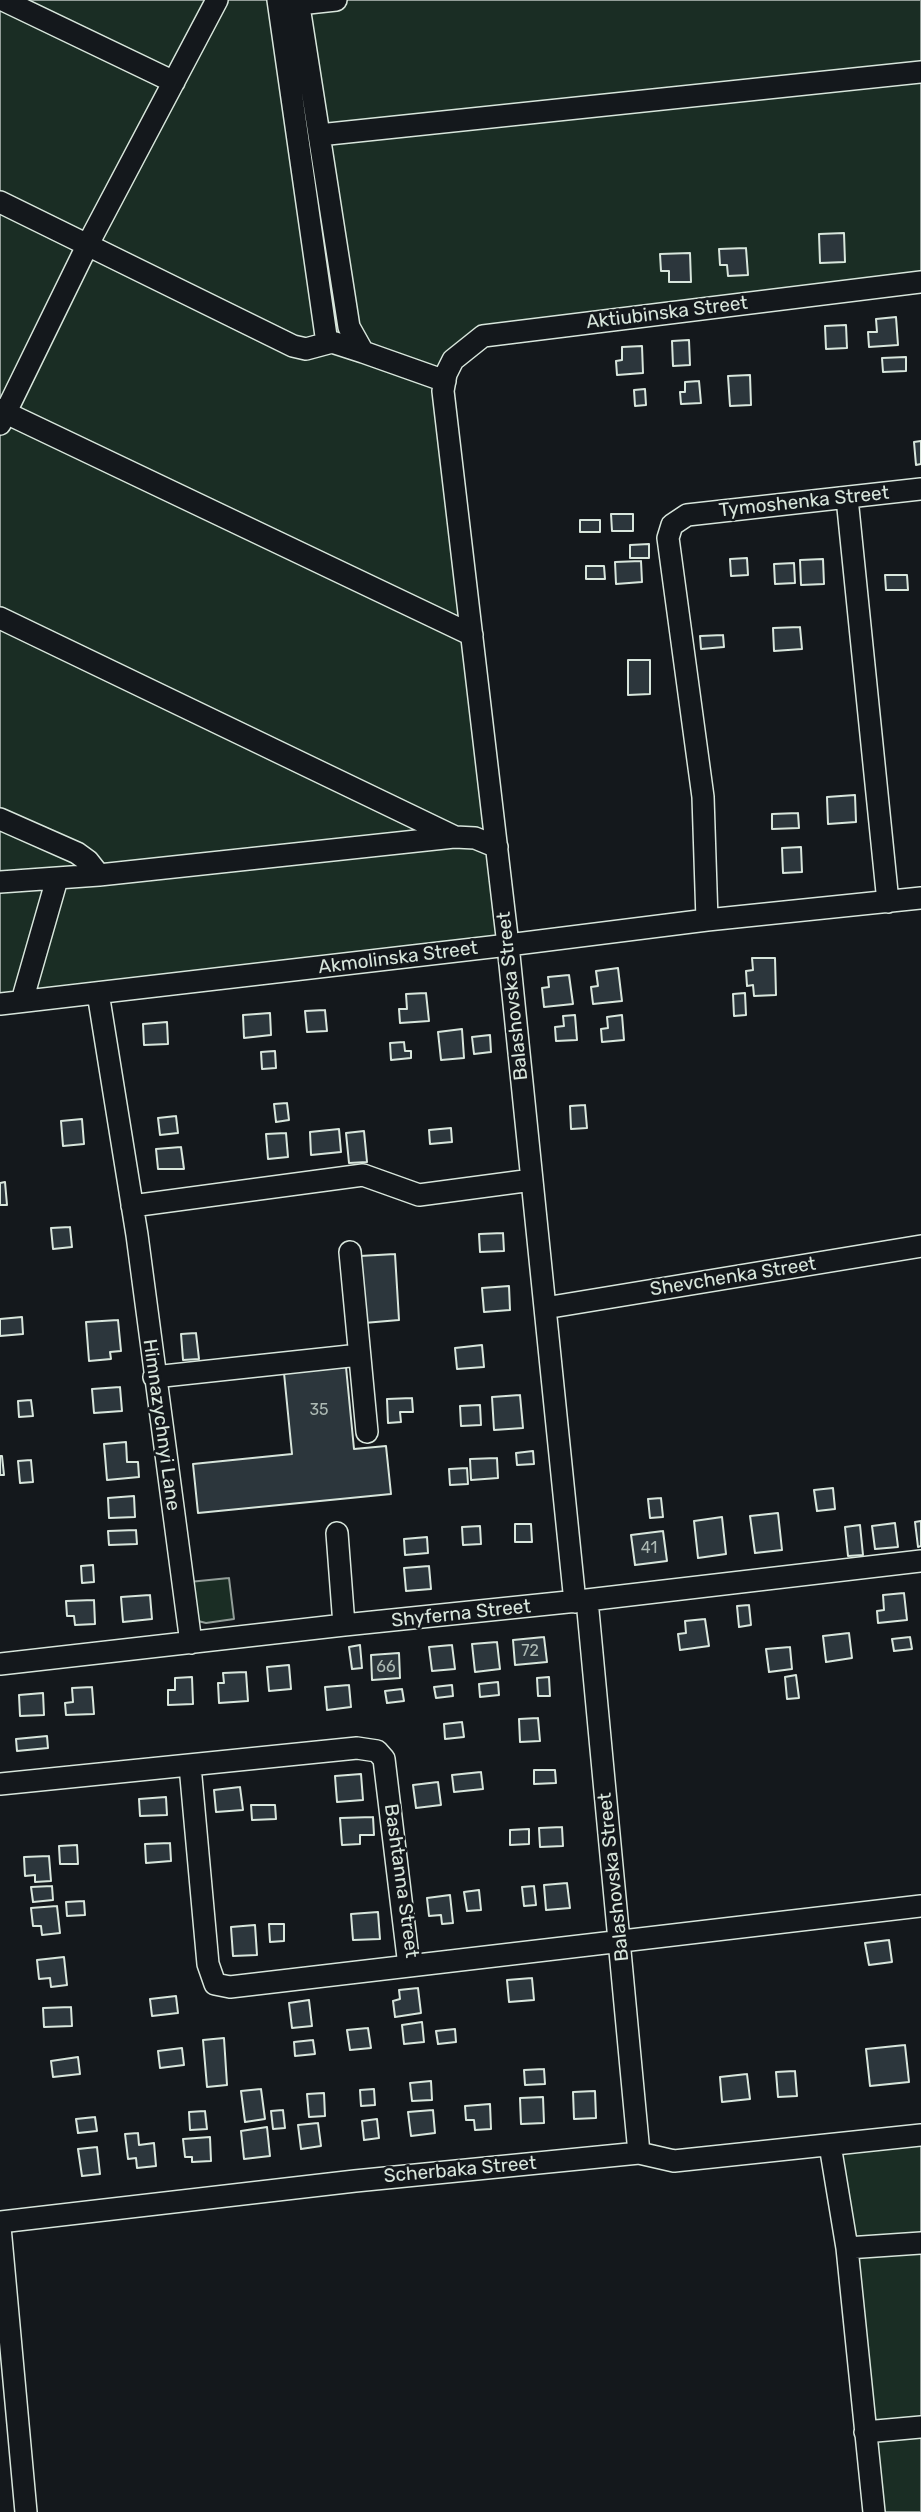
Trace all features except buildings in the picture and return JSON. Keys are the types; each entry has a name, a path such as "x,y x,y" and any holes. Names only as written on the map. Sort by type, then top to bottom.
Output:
{"street":[{"path":"3,0 173,82"},
{"path":"217,0 88,244 2,416 471,635"},
{"path":"292,1 336,0"},
{"path":"292,1 319,135 349,327 363,352"},
{"path":"292,1 327,343"},
{"path":"319,135 921,72"},
{"path":"0,202 293,346 306,349 327,343 340,344 444,386"},
{"name":"Aktiubinska Street","path":"444,386 453,360 483,336 921,282"},
{"name":"Balashovska Street","path":"444,386 508,945 545,1308 620,1941 639,2153"},
{"name":"Tymoshenka Street","path":"707,919 703,797 668,538 672,525 687,515 921,489"},
{"path":"847,498 888,902"},
{"path":"0,618 455,837"},
{"path":"0,819 77,853 89,861 99,875"},
{"path":"0,882 99,875 455,837 475,838 497,847"},
{"path":"22,1001 57,879"},
{"name":"Akmolinska Street","path":"0,1004 707,919 921,898"},
{"name":"Himnazychnyi Lane","path":"98,993 132,1206 191,1643"},
{"path":"132,1206 363,1175 419,1195 532,1180"},
{"name":"Shevchenka Street","path":"545,1308 921,1246"},
{"path":"350,1252 368,1432"},
{"path":"154,1377 359,1355"},
{"path":"337,1533 345,1625"},
{"name":"Shyferna Street","path":"0,1664 921,1561"},
{"name":"Bashtanna Street","path":"0,1784 357,1748 377,1751 382,1755 386,1769 409,1966 921,1906"},
{"path":"190,1766 208,1964 215,1984 230,1987 409,1966"},
{"name":"Scherbaka Street","path":"0,2224 355,2180 639,2153 674,2161 921,2135"},
{"path":"830,2146 847,2248 874,2512"},
{"path":"0,2224 26,2512"},
{"path":"847,2248 921,2243"},
{"path":"865,2432 921,2427"}],"green space":[{"path":"0,0 921,0 921,282 483,336 446,374 508,945 0,1003"},
{"path":"229,1578 234,1619 206,1623 198,1621 189,1582"},
{"path":"921,2135 921,2512 874,2512 830,2145"}]}
